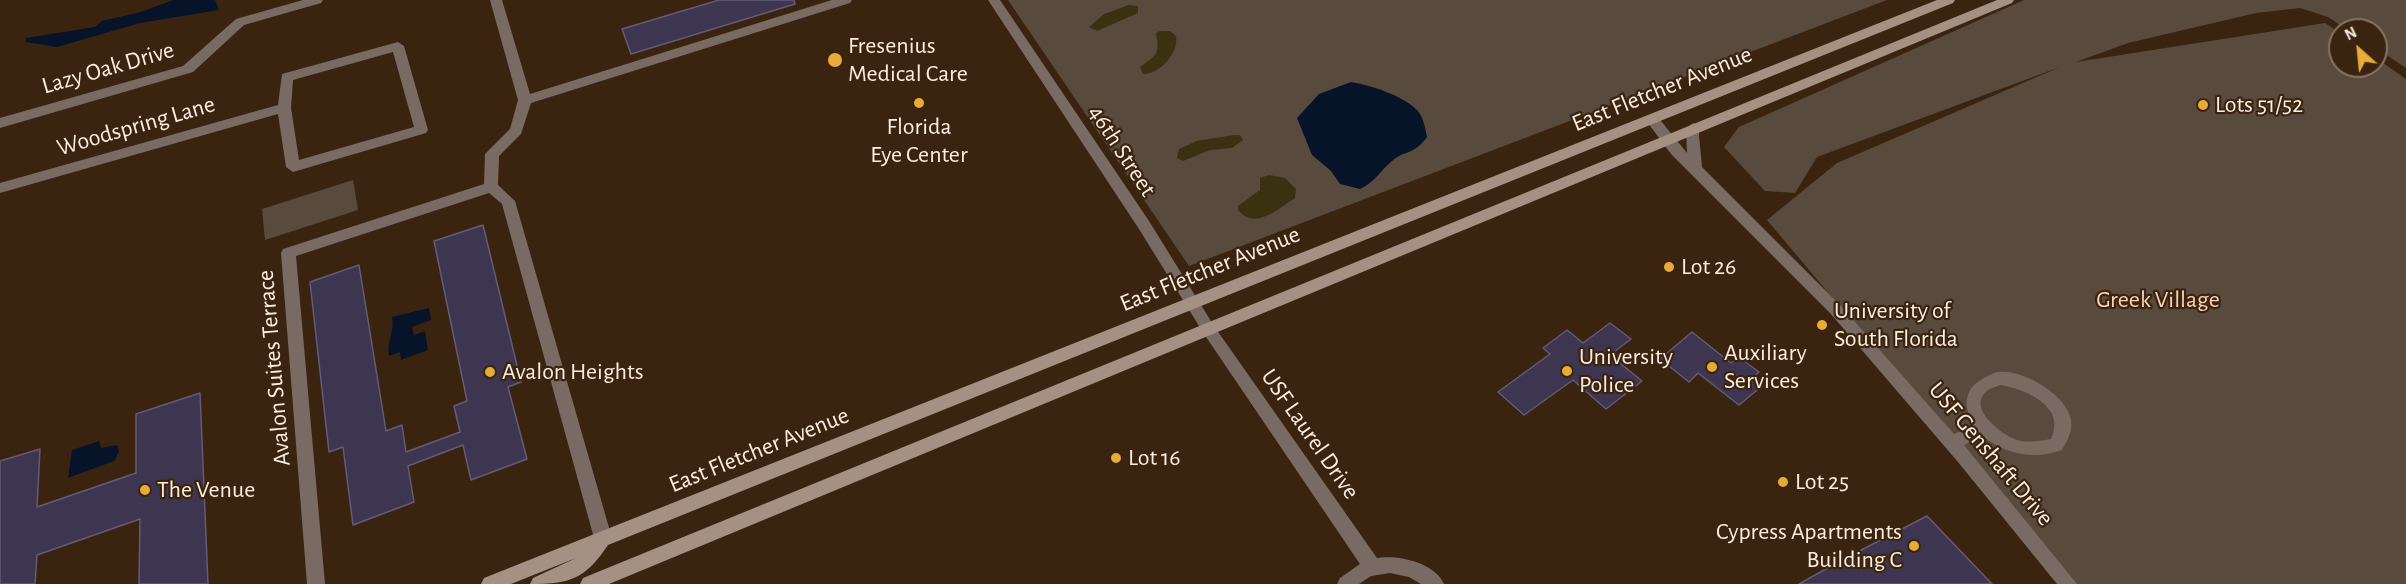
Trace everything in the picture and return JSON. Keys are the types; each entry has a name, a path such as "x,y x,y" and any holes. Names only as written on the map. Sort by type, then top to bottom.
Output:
{"main road":[{"name":"East Fletcher Avenue","path":"490,584 1949,0"},
{"name":"East Fletcher Avenue","path":"589,584 1209,330 1665,139 2008,0"},
{"path":"539,584 578,568 591,556 603,538"}],"street":[{"name":"Lazy Oak Drive","path":"0,123 188,69 240,22 317,0"},
{"path":"496,0 525,99 516,131 492,154 491,187 508,201 603,538"},
{"path":"525,99 846,0"},
{"name":"46th Street","path":"994,0 1138,216 1209,330"},
{"path":"398,46 421,130 293,167 284,108 287,77 398,46"},
{"name":"Woodspring Lane","path":"0,188 284,108"},
{"name":"USF Genshaft Drive","path":"1653,119 1665,139 1835,309 1952,443 2068,584"},
{"path":"1693,128 1695,169"},
{"name":"Avalon Suites Terrace","path":"316,577 288,253 491,187"},
{"name":"USF Laurel Drive","path":"1209,330 1372,566"},
{"path":"1999,378 2023,382 2043,393 2059,409 2065,428 2056,445 2043,450 2028,450 2003,442 1984,428 1974,410 1973,398 1977,388 1986,381 1999,378"},
{"path":"1952,443 1984,428"},
{"path":"1346,584 1355,574 1372,566 1390,564 1408,567 1425,575 1435,584"}],"green space":[{"path":"1008,0 1887,0 1189,266"},
{"name":"Greek Village","path":"2024,0 2406,0 2406,68 2388,56 2388,18 2330,18 2300,8 2256,13 2128,43 2076,62 2325,23 2328,25 2328,78 2388,78 2388,66 2406,79 2406,584 2073,584 1767,220 1837,163 2060,67 1817,157 1795,193 1765,191 1724,147 1739,127"},
{"path":"353,180 358,210 265,240 262,209"}],"sand":[{"path":"1129,5 1138,6 1138,13 1097,31 1089,27 1104,14"},
{"path":"1170,31 1176,36 1174,49 1162,66 1143,74 1140,67 1156,53 1158,45 1156,33"},
{"path":"1240,135 1243,140 1232,148 1210,150 1183,161 1177,158 1179,149 1197,141"},
{"path":"1269,175 1285,178 1296,189 1295,198 1267,216 1252,218 1245,216 1238,210 1238,206 1260,190 1260,178"}],"water":[{"path":"173,0 215,0 219,10 140,23 57,47 26,42 26,38 95,27 102,21 141,12"},
{"path":"1351,82 1386,92 1411,105 1421,116 1427,137 1418,147 1392,161 1374,180 1360,189 1340,184 1331,171 1312,155 1297,118 1319,94"},
{"path":"429,308 431,320 412,327 414,335 425,331 428,350 401,360 400,352 389,356 392,317"},
{"path":"99,441 101,448 117,445 119,452 114,461 68,478 72,450"}],"building":[{"path":"719,0 794,0 795,4 631,54 622,29"},
{"name":"Avalon Heights","path":"483,225 521,382 508,387 527,459 471,480 463,445 408,466 414,502 353,525 343,447 329,452 310,282 359,265 386,431 402,425 406,452 460,432 454,406 467,401 434,241"},
{"name":"University Police","path":"1610,323 1631,339 1610,355 1642,381 1606,409 1573,380 1524,415 1498,392 1550,354 1543,348 1567,330 1583,343"},
{"name":"Auxiliary Services","path":"1692,332 1731,363 1739,357 1759,372 1752,378 1762,386 1739,405 1698,373 1689,382 1660,359"},
{"name":"The Venue","path":"200,393 208,584 139,584 140,519 37,555 35,584 0,584 0,461 40,449 37,507 136,473 136,414"},
{"name":"Cypress Apartments Building C","path":"1927,516 1992,584 1799,584 1842,560"}],"place":[{"name":"Fresenius Medical Care","path":"835,60"},
{"name":"Florida Eye Center","path":"919,103"},
{"name":"Lots 51/52","path":"2203,105"},
{"name":"Lot 26","path":"1669,267"},
{"name":"University of South Florida","path":"1822,325"},
{"name":"Auxiliary Services","path":"1712,367"},
{"name":"University Police","path":"1567,371"},
{"name":"Avalon Heights","path":"490,372"},
{"name":"Lot 16","path":"1116,458"},
{"name":"Lot 25","path":"1783,482"},
{"name":"The Venue","path":"145,490"},
{"name":"Cypress Apartments Building C","path":"1914,546"}]}
